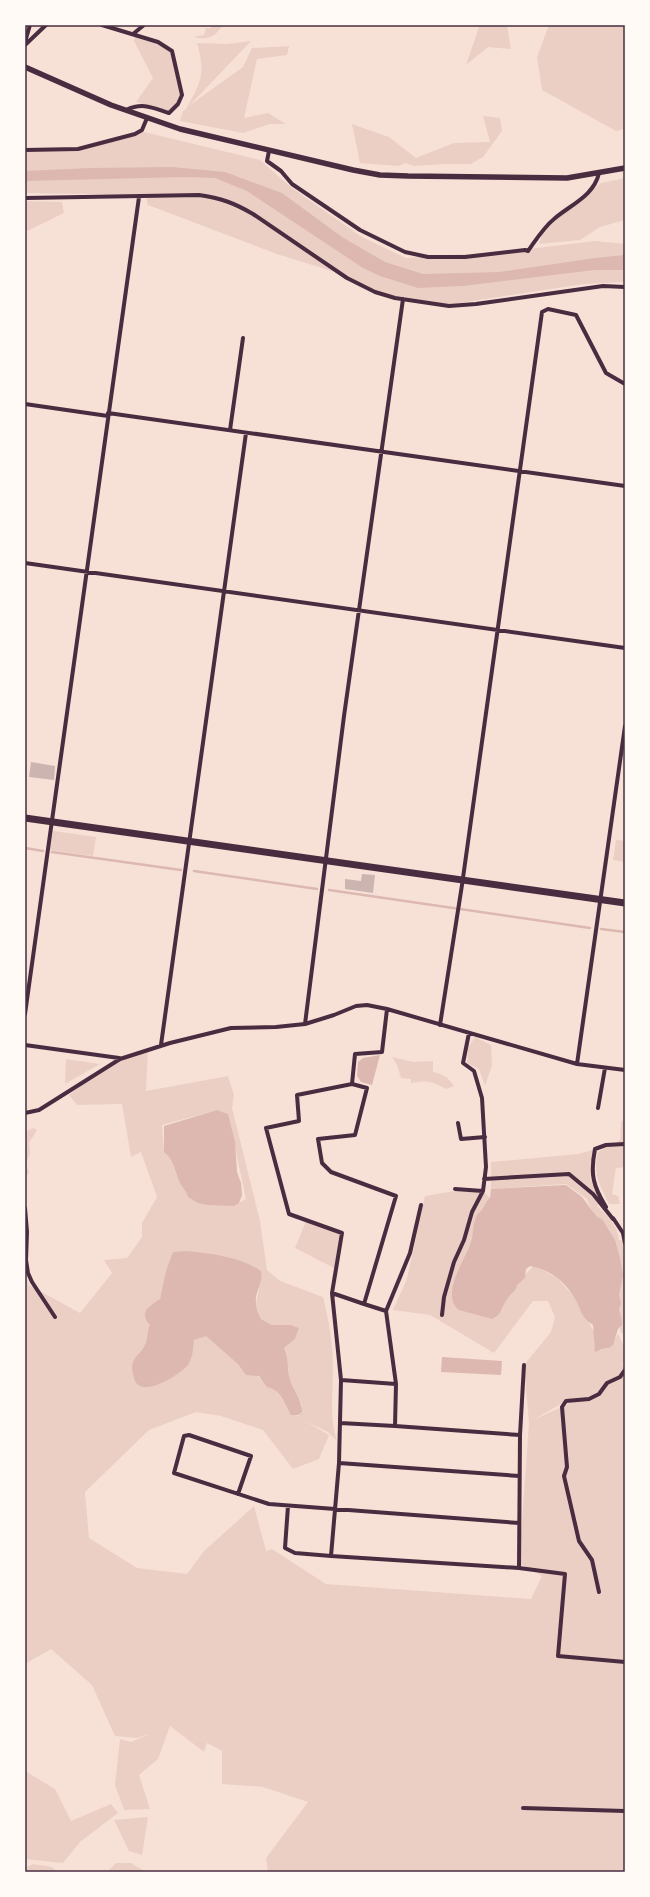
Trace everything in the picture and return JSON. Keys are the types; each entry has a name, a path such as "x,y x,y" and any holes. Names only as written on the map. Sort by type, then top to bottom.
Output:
{"main road":[{"path":"25,818 625,903"}],"street":[{"path":"25,42 30,25"},
{"path":"25,45 46,25"},
{"path":"102,25 158,42 172,52 182,95 178,104 169,113 142,105 126,111"},
{"path":"133,34 144,25"},
{"path":"25,67 126,111 147,118 213,138 380,175 567,178 625,168"},
{"path":"25,150 78,149 135,134 142,130 147,118"},
{"path":"269,151 267,161 281,171 292,184 360,230 383,243 405,252 428,257 465,257 524,250 528,251 539,234 554,219 584,197 597,181 599,173"},
{"path":"25,198 199,195 220,198 237,204 347,278 375,292 403,299 449,306 476,304 597,287 625,287"},
{"path":"25,1014 139,197"},
{"path":"305,1024 403,299"},
{"path":"440,1025 463,879 542,312 548,309 576,315 606,373 625,384"},
{"path":"230,430 243,338"},
{"path":"25,404 230,430 625,486"},
{"path":"161,1046 246,433"},
{"path":"25,563 625,648"},
{"path":"577,1064 625,726"},
{"path":"25,1113 38,1110 120,1058 231,1028 276,1027 305,1024 334,1016 356,1006 368,1005 577,1064 625,1070"},
{"path":"352,1084 355,1054 382,1052 387,1010"},
{"path":"442,1315 444,1297 454,1262 464,1240 472,1212 482,1191 484,1180 485,1136 482,1098 474,1071 463,1063 469,1033"},
{"path":"25,1045 120,1058"},
{"path":"598,1108 606,1068"},
{"path":"331,1556 338,1463 341,1380 332,1293 342,1233 289,1214 266,1128 299,1120 297,1095 352,1084 367,1088 355,1135 318,1139 322,1163 331,1172 396,1196 364,1304"},
{"path":"458,1123 461,1139 485,1136"},
{"path":"613,1219 593,1182 592,1164 596,1149 606,1145 625,1144"},
{"path":"484,1180 569,1174 592,1194 613,1219 623,1233 625,1243"},
{"path":"455,1189 482,1191"},
{"path":"395,1426 396,1384 386,1312 410,1253 421,1205"},
{"path":"25,1208 27,1232 26,1260 28,1273 32,1282 55,1317"},
{"path":"332,1293 386,1312"},
{"path":"519,1568 520,1435 524,1365"},
{"path":"599,1592 592,1560 579,1541 564,1476 567,1467 562,1407 566,1401 590,1399 599,1394 607,1383 620,1377 625,1370"},
{"path":"341,1380 396,1384"},
{"path":"340,1423 520,1435"},
{"path":"238,1494 251,1456 189,1435 184,1436 174,1473 238,1494 269,1504 519,1523"},
{"path":"338,1463 519,1476"},
{"path":"288,1506 285,1548 295,1553 519,1568 565,1574 558,1656 625,1662"},
{"path":"523,1808 625,1811"}],"shaded area":[{"path":"211,25 223,25 217,33 210,37 193,37 204,35 206,28 211,28"},
{"path":"475,25 507,25 511,49 488,47 466,65 479,27"},
{"path":"549,25 625,25 625,129 616,131 542,90 537,57"},
{"path":"135,35 158,42 172,51 182,95 169,113 136,102 153,78 134,41"},
{"path":"251,41 190,105 243,67 252,48 289,46 287,55 257,59 244,118 268,113 286,124 270,124 243,133 180,121 183,111 186,109 191,100 200,78 201,63 197,43 227,44"},
{"path":"483,116 500,118 502,131 483,157 471,164 414,166 405,163 399,166 360,163 352,124 389,137 416,158 454,143 490,142"},
{"path":"140,131 260,160 292,188 362,237 406,258 512,251 595,241 625,244 625,282 584,284 446,305 375,292 320,259 341,274 277,254 148,205 146,196 156,195 25,193 25,149 78,149"},
{"path":"172,167 225,172 282,193 342,237 385,262 423,274 499,272 625,255 625,270 594,270 463,286 418,288 380,276 363,268 247,191 215,178 185,177 25,181 25,171 90,168"},
{"path":"625,178 625,220 600,227 580,240 539,244 543,231 601,183"},
{"path":"25,201 62,202 64,213 25,232"},
{"path":"53,831 96,837 93,856 50,850"},
{"path":"616,840 625,841 625,862 613,860"},
{"path":"475,1037 491,1045 492,1065 485,1086 479,1069 467,1063 468,1048"},
{"path":"148,1050 146,1091 228,1076 234,1095 232,1108 260,1221 267,1270 280,1281 323,1297 330,1332 333,1358 332,1413 337,1441 328,1432 305,1421 329,1435 319,1459 293,1469 263,1430 221,1416 196,1412 149,1430 85,1492 89,1538 137,1568 187,1574 204,1551 254,1506 266,1551 272,1549 326,1584 531,1599 542,1576 519,1563 529,1423 524,1365 551,1332 555,1317 548,1301 533,1301 494,1353 430,1315 393,1310 407,1279 425,1196 455,1191 483,1191 493,1201 495,1309 534,1265 557,1278 574,1296 594,1332 595,1351 609,1348 618,1334 624,1349 622,1366 625,1364 625,1872 268,1872 266,1858 308,1802 263,1787 222,1784 222,1751 207,1743 204,1752 170,1726 158,1759 139,1775 150,1809 124,1810 115,1785 120,1739 131,1742 150,1734 137,1738 115,1736 92,1685 51,1649 25,1664 25,1272 29,1285 80,1313 112,1273 104,1260 127,1258 142,1237 142,1223 157,1197 141,1152 131,1157 122,1104 77,1105 69,1095 110,1064","holes":["217,1110 228,1114 246,1199 233,1206 188,1197 170,1156 164,1151 162,1125","173,1252 207,1253 259,1288 256,1304 261,1319 272,1325 291,1325 299,1328 295,1339 284,1348 287,1354 289,1378 302,1405 298,1417 274,1389 248,1369 212,1331 178,1349 150,1324 148,1307 160,1299","579,1399 533,1420 566,1401"]},
{"path":"380,1055 372,1085 361,1082 357,1076 358,1062 363,1058"},
{"path":"392,1057 413,1062 433,1061 433,1072 445,1077 454,1086 446,1089 429,1082 411,1083 411,1079 401,1078 397,1065"},
{"path":"66,1059 100,1064 65,1084"},
{"path":"217,1110 228,1114 235,1142 237,1172 241,1183 242,1195 239,1203 234,1206 208,1205 198,1203 188,1197 180,1183 170,1158 164,1152 164,1126"},
{"path":"625,1120 625,1167 616,1168 612,1194 618,1196 620,1204 609,1204 598,1179 596,1172 596,1159 598,1152 620,1140 621,1121"},
{"path":"33,1128 37,1130 29,1143 30,1154 26,1163 29,1173 25,1177 25,1132"},
{"path":"595,1149 590,1179 601,1199 597,1206 614,1225 617,1230 619,1240 625,1241 625,1333 621,1333 595,1216 586,1198 566,1184 491,1189 491,1162 579,1154"},
{"path":"566,1185 582,1197 597,1217 602,1219 615,1240 623,1275 619,1295 621,1303 619,1310 622,1325 618,1329 613,1345 609,1348 595,1352 593,1325 585,1319 577,1301 566,1286 561,1281 543,1270 530,1266 526,1269 525,1278 517,1285 498,1315 492,1319 459,1310 454,1304 452,1296 455,1278 471,1241 475,1219 490,1198 491,1189"},
{"path":"306,1221 342,1235 334,1268 295,1248"},
{"path":"187,1251 234,1259 261,1271 261,1279 256,1303 261,1319 272,1325 291,1325 299,1328 295,1339 284,1348 286,1351 289,1376 302,1407 302,1412 298,1415 291,1415 282,1398 276,1391 267,1387 259,1376 246,1375 238,1364 206,1336 194,1340 189,1363 176,1375 151,1387 143,1387 137,1384 134,1378 132,1366 134,1359 143,1348 147,1340 150,1325 145,1316 146,1310 160,1299 166,1271 173,1252"},
{"path":"442,1357 502,1361 501,1375 441,1372"},
{"path":"25,1771 55,1789 71,1821 111,1804 118,1813 80,1842 63,1863 25,1859"},
{"path":"148,1817 142,1855 129,1851 114,1820"},
{"path":"116,1863 131,1863 146,1872 107,1872"},
{"path":"33,1864 52,1867 57,1872 25,1872 25,1868"}],"building":[{"path":"31,762 55,766 54,780 29,777"},
{"path":"362,874 375,875 373,893 345,889 345,879 361,881"}],"waterway":[{"path":"25,848 43,851"},
{"path":"52,852 181,870"},
{"path":"194,871 317,889"},
{"path":"329,890 590,928"},
{"path":"601,929 625,932"}]}
